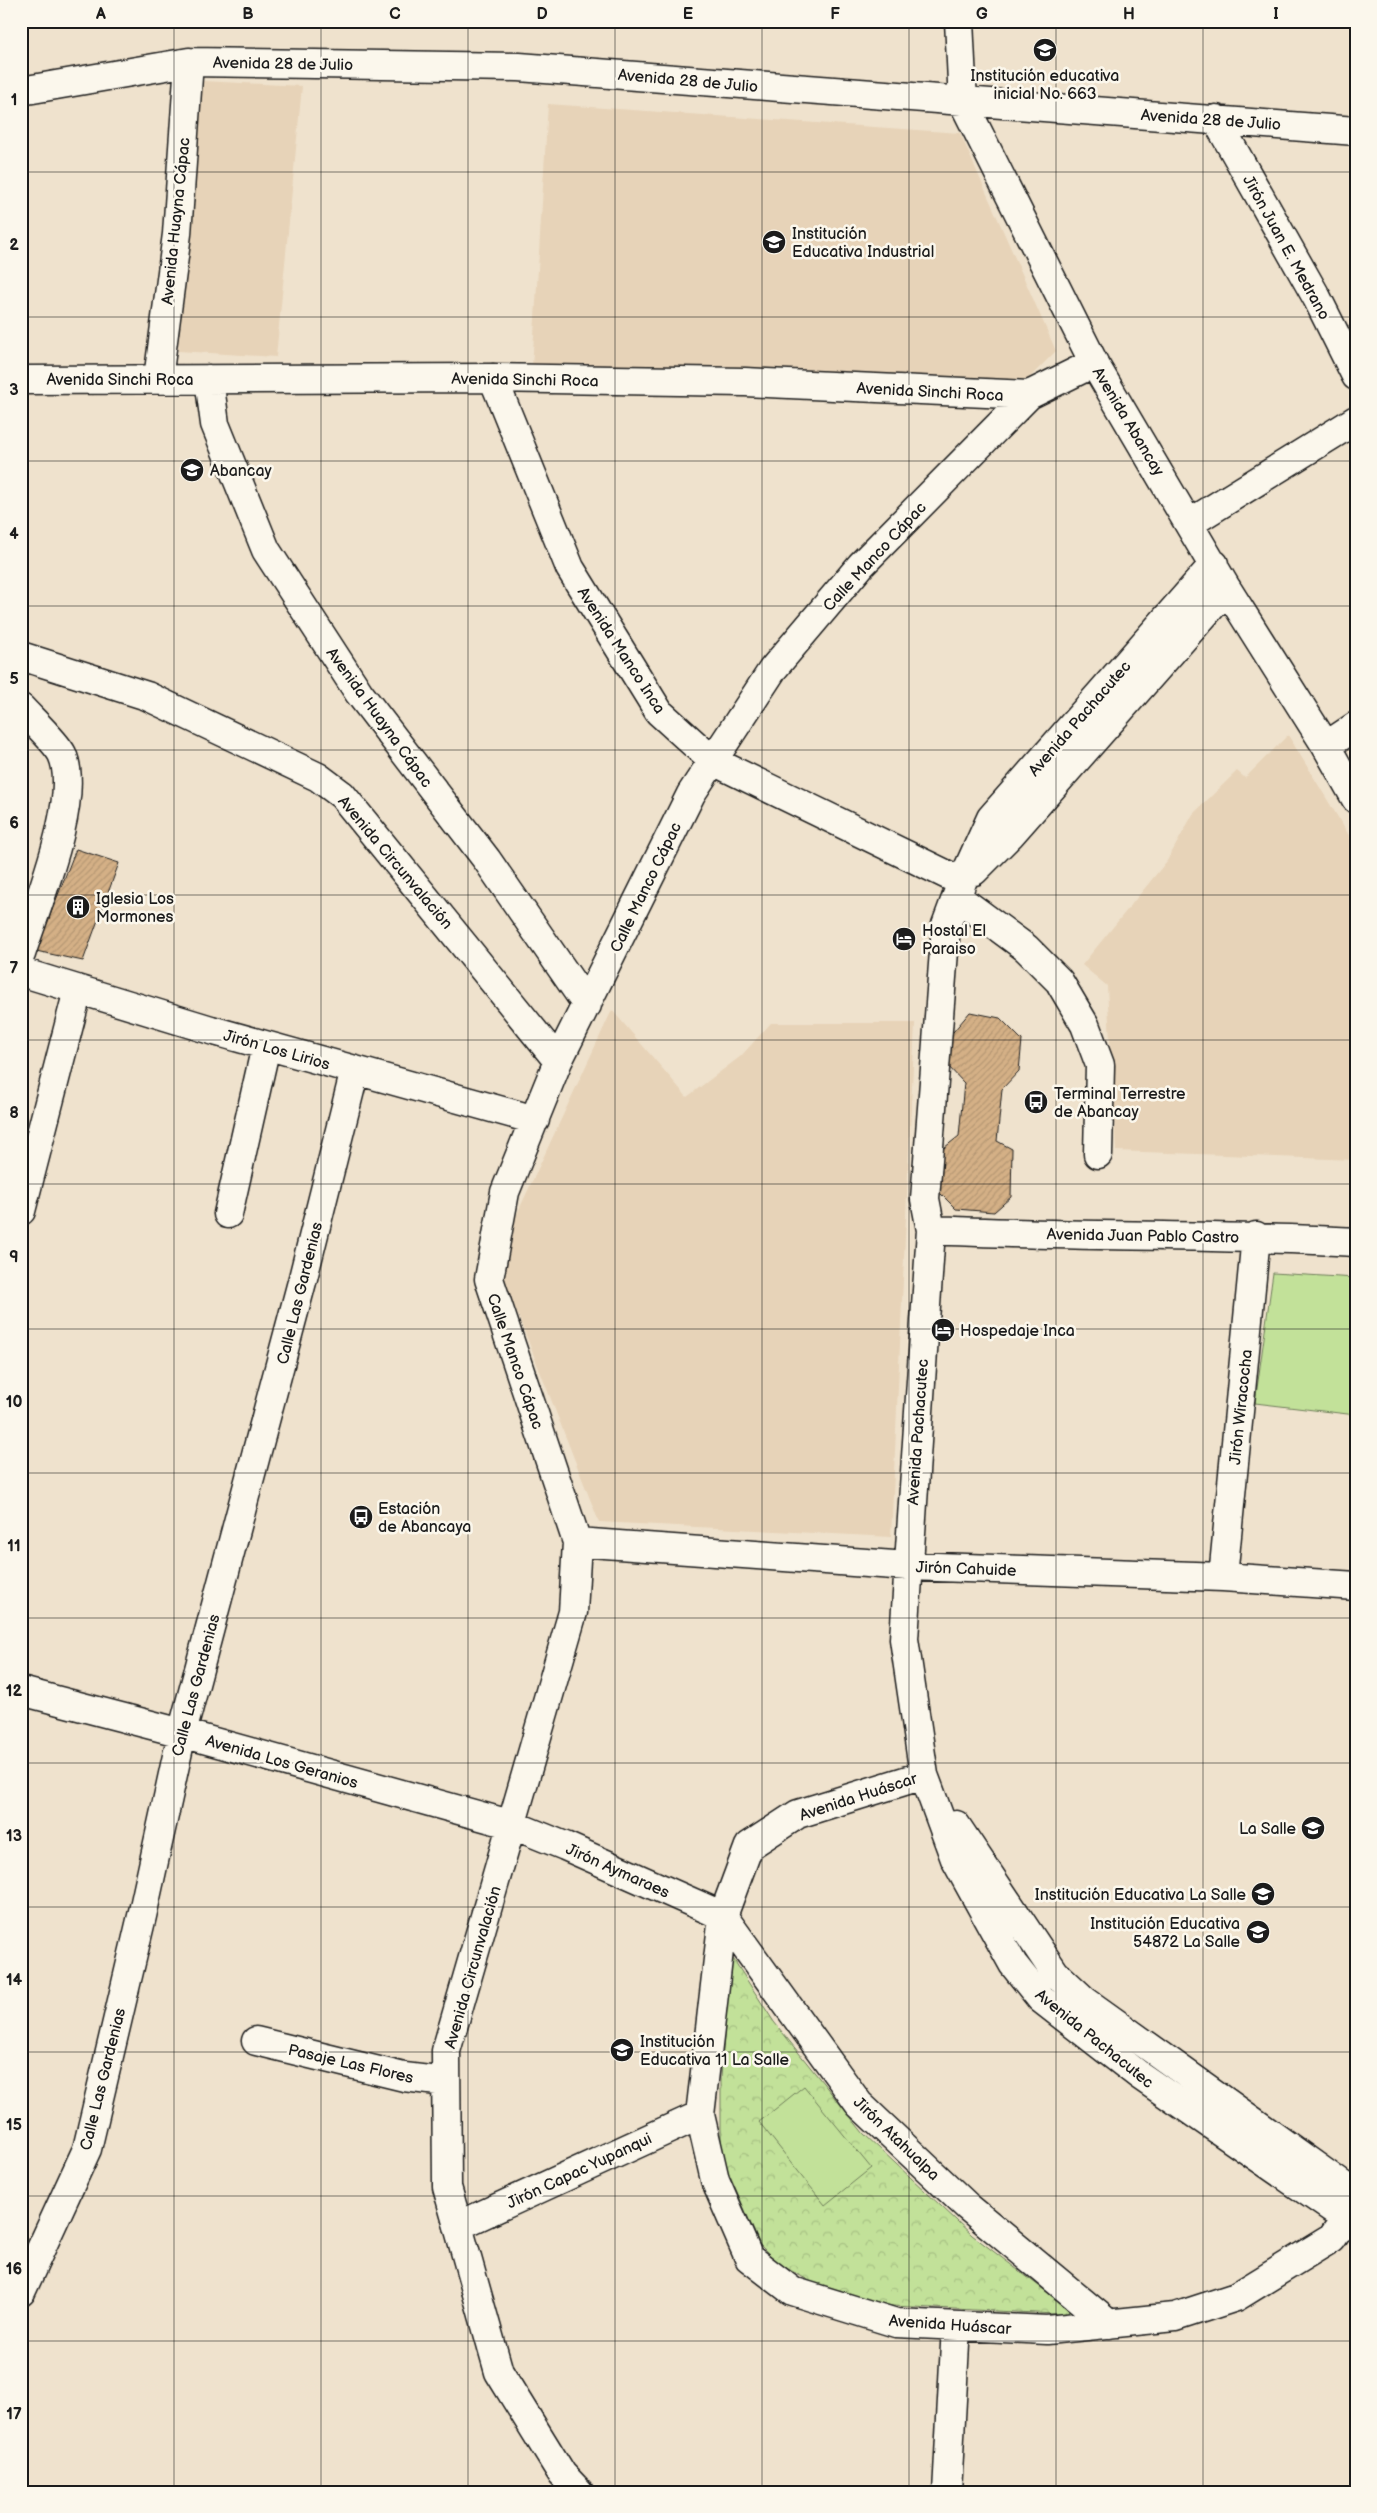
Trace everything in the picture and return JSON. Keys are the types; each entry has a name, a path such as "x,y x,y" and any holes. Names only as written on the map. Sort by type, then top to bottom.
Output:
{"street":[{"name":"Avenida Abancay","path":"960,21 963,102 1094,363 1190,523 1227,589 1326,746 1356,799"},
{"name":"Avenida 28 de Julio","path":"21,91 189,62 519,67 1356,131"},
{"name":"Avenida Huayna Cápac","path":"158,379 177,234 189,62"},
{"name":"Jirón Juan E. Medrano","path":"1216,119 1317,298 1356,376"},
{"name":"Calle Manco Cápac","path":"577,1542 489,1279 506,1192 558,1061 691,794 773,669 861,565 1029,395 1094,363"},
{"name":"Avenida Sinchi Roca","path":"21,380 494,378 745,382 1029,395"},
{"name":"Avenida Manco Inca","path":"494,378 570,568 659,712 713,761 959,889 1026,948 1059,981 1085,1025 1100,1066 1098,1154"},
{"name":"Avenida Huayna Cápac","path":"208,379 215,424 266,550 359,693 487,860 587,1005"},
{"path":"1190,523 1356,420"},
{"name":"Avenida Pachacutec","path":"1214,564 991,818 959,889 946,925 924,1199 931,1230 904,1639 924,1775 955,1859 1014,1964 1041,1998 1139,2075 1353,2210"},
{"name":"Avenida Pachacutec","path":"959,889 1011,834 1227,589"},
{"name":"Avenida Circunvalación","path":"21,656 147,696 318,777 342,795 558,1061"},
{"path":"21,708 61,753 66,769 63,824 21,954"},
{"path":"1326,746 1356,726"},
{"name":"Jirón Los Lirios","path":"21,972 266,1046 534,1120"},
{"path":"21,1211 78,990"},
{"path":"228,1214 266,1046"},
{"name":"Calle Las Gardenias","path":"21,2292 87,2149 142,1916 182,1733 301,1288 355,1070"},
{"name":"Avenida Juan Pablo Castro","path":"931,1230 1006,1234 1256,1236 1356,1242"},
{"name":"Jirón Wiracocha","path":"1223,1577 1256,1236"},
{"name":"Avenida Circunvalación","path":"577,1542 573,1612 513,1825 446,2051 446,2082 447,2187 499,2372 562,2474 579,2492"},
{"name":"Jirón Cahuide","path":"577,1542 908,1566 1223,1577 1356,1586"},
{"name":"Avenida Los Geranios","path":"21,1691 182,1733 513,1825"},
{"name":"Avenida Huáscar","path":"924,1775 798,1814 749,1846 723,1916 700,2115 715,2180 749,2258 792,2291 896,2323 1047,2330 1175,2317 1236,2297 1332,2238 1353,2210"},
{"name":"Jirón Aymaraes","path":"513,1825 723,1916"},
{"name":"Jirón Atahualpa","path":"723,1916 859,2104 968,2207 1109,2324"},
{"name":"Pasaje Las Flores","path":"256,2041 404,2077 446,2082"},
{"name":"Jirón Capac Yupanqui","path":"458,2226 700,2115"},
{"path":"947,2492 956,2326"}],"shaded area":[{"path":"202,81 302,86 276,357 178,351"},
{"name":"Institución Educativa Industrial","path":"548,104 960,133 1056,351 1026,381 532,368"},
{"path":"1288,735 1356,847 1356,1160 1116,1151 1107,986 1082,965 1167,861 1193,814 1237,771 1245,778"},
{"path":"612,1010 687,1097 741,1056 771,1023 915,1023 891,1537 599,1522 496,1259"}],"green space":[{"path":"1273,1273 1356,1278 1356,1415 1255,1403"},
{"path":"730,1954 774,2022 864,2134 972,2235 1077,2315 893,2306 837,2296 779,2264 760,2245 721,2155 721,2077"},
{"path":"804,2086 871,2168 825,2205 759,2122"}],"building":[{"name":"Iglesia Los Mormones","path":"76,849 119,863 83,961 36,951"},
{"path":"970,1012 1000,1018 1022,1040 1019,1071 1002,1089 997,1141 1012,1149 1011,1197 994,1212 956,1209 932,1185 935,1155 959,1136 964,1083 947,1065 948,1038"}],"place":[{"name":"Institución educativa inicial No. 663","path":"1045,50"},
{"name":"Institución Educativa Industrial","path":"774,242"},
{"name":"Abancay","path":"192,470"},
{"name":"Iglesia Los Mormones","path":"78,907"},
{"name":"Hostal El Paraiso","path":"904,939"},
{"name":"Terminal Terrestre de Abancay","path":"1036,1102"},
{"name":"Hospedaje Inca","path":"943,1330"},
{"name":"Estación de Abancaya","path":"361,1517"},
{"name":"La Salle","path":"1313,1828"},
{"name":"Institución Educativa La Salle","path":"1263,1894"},
{"name":"Institución Educativa 54872 La Salle","path":"1258,1932"},
{"name":"Institución Educativa 11 La Salle","path":"622,2050"}]}
